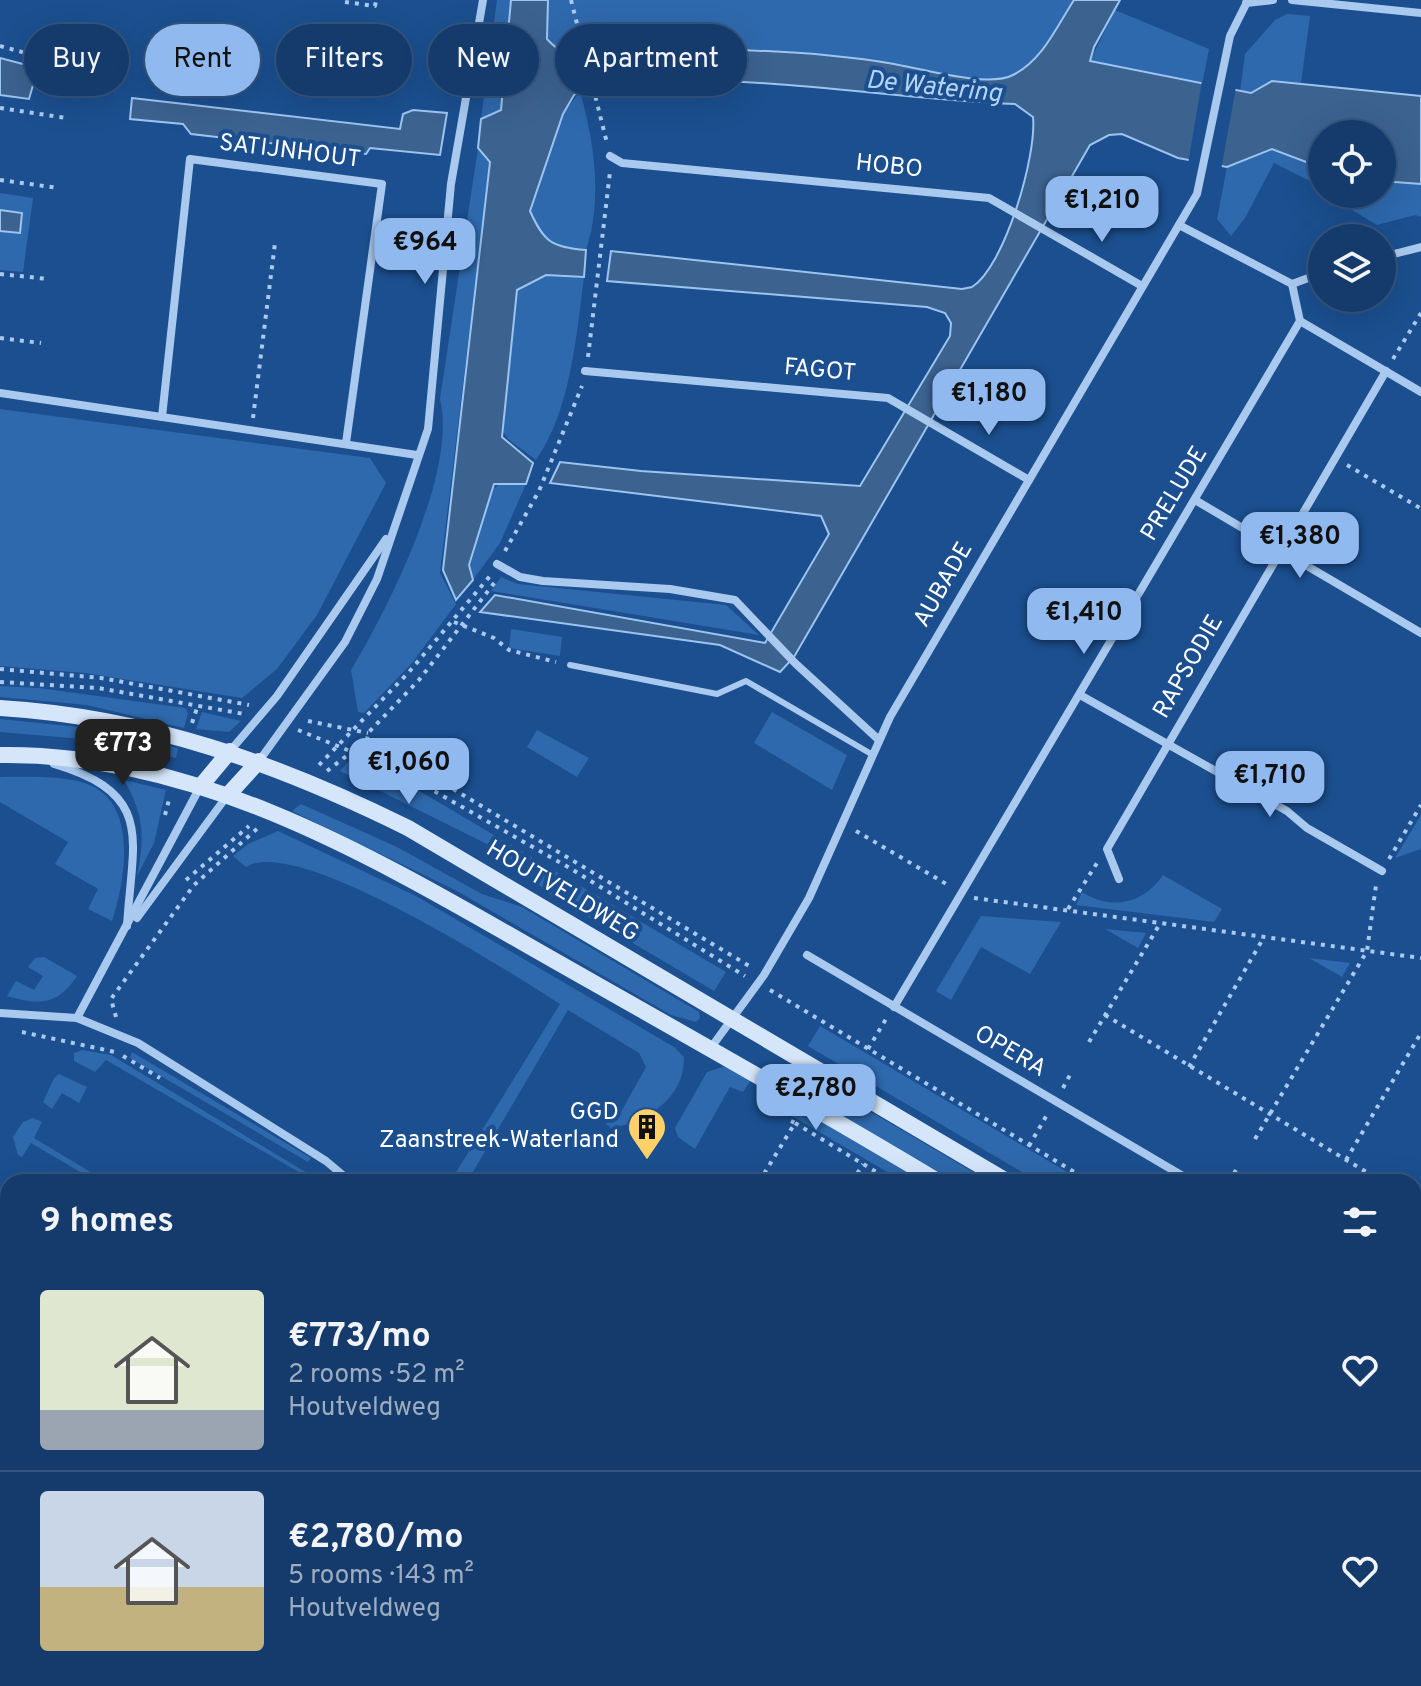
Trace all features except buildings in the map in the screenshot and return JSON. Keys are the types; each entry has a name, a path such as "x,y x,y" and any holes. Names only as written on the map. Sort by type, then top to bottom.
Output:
{"street":[{"path":"126,931 227,796 287,727 345,642 377,579 428,429 451,184 483,0"},
{"path":"1247,2 1273,0"},
{"path":"1292,0 1421,13"},
{"name":"AUBADE","path":"731,1017 764,975 809,898 879,740 1179,225 1203,174 1230,36 1247,2"},
{"name":"HOBO","path":"610,156 622,163 989,198 1142,286"},
{"name":"SATIJNHOUT","path":"162,417 190,159 382,184 346,443"},
{"path":"1179,225 1292,284 1308,278"},
{"path":"1396,253 1421,247"},
{"path":"1292,284 1300,321 1421,392"},
{"name":"PRELUDE","path":"894,1007 1300,321"},
{"name":"FAGOT","path":"585,371 888,398 1029,480"},
{"name":"RAPSODIE","path":"1107,849 1386,371"},
{"path":"0,393 417,455"},
{"path":"1195,500 1421,633"},
{"path":"77,1018 200,787 266,709 393,529"},
{"path":"501,566 520,577 543,581 726,596 735,600 796,664 879,740"},
{"path":"1080,695 1287,811 1307,828 1382,871"},
{"name":"HOUTVELDWEG","path":"0,708 57,711 188,740 230,751 308,780 408,828 571,927 731,1017 995,1174"},
{"path":"0,755 60,756 174,778 272,813 386,866 767,1079 926,1174"},
{"path":"24,755 98,782 114,790 125,803 131,822 133,852 126,931"},
{"path":"1107,849 1119,879"},
{"name":"OPERA","path":"807,955 1179,1174"},
{"path":"0,1013 77,1018 138,1043 326,1161 341,1174"},
{"path":"710,1049 731,1017"}],"lane":[{"path":"570,665 717,694 746,681 873,755"}],"path":[{"path":"345,2 375,6 376,0"},
{"path":"571,0 578,40 610,156 598,283"},
{"path":"0,46 24,53"},
{"path":"0,108 66,118"},
{"path":"0,180 59,188"},
{"path":"251,428 275,243"},
{"path":"0,274 48,279"},
{"path":"1386,371 1421,313"},
{"path":"0,338 41,343"},
{"path":"308,780 354,752 367,740 368,733 419,680 462,627 501,566 554,458"},
{"path":"1335,458 1420,508"},
{"path":"308,780 454,622 501,566"},
{"path":"454,622 494,638 509,650 570,665"},
{"path":"0,669 101,678 266,709"},
{"path":"0,682 98,688 258,717"},
{"path":"188,740 198,704"},
{"path":"294,716 368,733"},
{"path":"287,727 397,770 568,867 1077,1174"},
{"path":"367,740 372,747 453,789 764,975"},
{"path":"165,817 174,778"},
{"path":"1255,1139 1367,951 1374,892 1382,871 1421,805"},
{"path":"182,884 272,813"},
{"path":"116,1018 110,1007 111,999 194,885 272,813"},
{"path":"844,823 963,894"},
{"path":"1068,909 1107,849"},
{"path":"977,899 1421,958"},
{"path":"1089,1042 1161,922"},
{"path":"1189,1067 1264,937"},
{"path":"868,1050 894,1007"},
{"path":"1105,1015 1370,1174"},
{"path":"13,1030 119,1053 173,1086"},
{"path":"1346,1160 1421,1033"},
{"path":"1029,1146 1055,1101"},
{"path":"782,1115 880,1174"},
{"path":"764,1174 795,1123"},
{"path":"1234,1174 1236,1170"}],"shaded area":[{"path":"497,0 511,0 509,24 494,24"},
{"path":"548,0 1074,0 1033,61 1024,69 1002,78 972,79 856,58 747,51 747,24 555,24 555,46 547,39"},
{"path":"1115,10 1209,49 1202,85 1090,61"},
{"path":"1287,14 1310,16 1301,83 1272,81 1251,93 1240,92 1245,54 1275,20"},
{"path":"484,96 502,96 501,110 481,119"},
{"path":"576,96 581,96 595,170 594,211 586,250 556,245 550,241 539,230 530,211 563,114"},
{"path":"478,148 490,162 440,573 456,604 412,663 364,713 358,712 351,670 400,576 430,500 439,463 443,429 440,399"},
{"path":"1272,149 1308,163 1308,180 1274,163 1245,218 1231,236 1217,219 1227,167"},
{"path":"1396,182 1421,184 1421,217 1415,215 1375,224 1349,208 1396,208"},
{"path":"0,193 33,198 23,272 0,270 0,231 19,233 21,213 0,210"},
{"path":"546,275 584,277 575,348 564,396 548,440 536,460 508,439 500,427 517,290"},
{"path":"0,409 370,458 386,483 317,615 277,669 242,698 85,673 0,666"},
{"path":"526,484 500,543 473,580 470,567 489,493 498,485"},
{"path":"501,577 518,584 726,605 759,635 491,591"},
{"path":"511,629 562,637 560,656 509,648"},
{"path":"0,686 39,688 185,708 188,713 184,728 87,705 0,697"},
{"path":"202,712 241,721 229,732 196,729"},
{"path":"772,712 847,755 832,790 754,743"},
{"path":"0,719 78,727 178,748 176,758 94,740 0,732"},
{"path":"537,730 589,758 577,777 527,747"},
{"path":"352,758 406,783 726,972 714,991 548,893 503,852 340,771"},
{"path":"0,777 47,777 82,782 107,797 122,828 124,848 121,887 112,921 88,909 98,889 55,864 68,842 0,802"},
{"path":"124,780 166,790 154,843 137,876 141,826 136,804"},
{"path":"301,804 397,847 482,894 522,907 699,1012 700,1018 696,1022 671,1015 457,891 292,811"},
{"path":"1421,815 1421,849 1395,858"},
{"path":"278,831 416,896 674,1047 684,1057 678,1085 671,1096 650,1114 611,1128 606,1124 604,1113 617,1119 646,1067 639,1053 568,1010 472,1174 455,1174 560,1004 452,938 354,887 309,870 272,862 246,867 233,856 248,844"},
{"path":"1163,875 1222,909 1214,922 1076,905 1082,892 1104,901 1126,902 1146,893"},
{"path":"981,916 1061,922 1030,974 981,947 951,1000 936,991"},
{"path":"1105,929 1146,933 1138,948"},
{"path":"44,957 77,976 70,986 46,1001 7,996 16,981 34,990 43,976 28,967 35,958"},
{"path":"1309,958 1350,963 1342,977"},
{"path":"820,1026 1070,1174 1025,1174 808,1046"},
{"path":"82,1050 111,1055 309,1174 302,1174 106,1060 95,1072 74,1061 74,1053"},
{"path":"132,1052 311,1158 308,1162 130,1058"},
{"path":"726,1066 751,1080 743,1092 730,1087 695,1149 678,1137 675,1128 707,1072"},
{"path":"798,1069 976,1174 940,1174 788,1084"},
{"path":"59,1074 87,1087 79,1103 62,1093 52,1109 43,1102"},
{"path":"770,1090 912,1174 890,1174 765,1100"},
{"path":"33,1118 42,1122 34,1138 94,1174 83,1174 31,1143 22,1157 18,1155 13,1137 23,1122"}],"water":[{"path":"511,0 548,0 547,39 555,46 555,96 573,96 563,114 530,211 550,241 564,247 586,250 584,277 546,275 517,290 502,437 533,463 526,484 494,484 469,565 473,580 456,600 443,570 490,162 478,148 481,119 501,110 502,96 539,96 539,24 509,24"},
{"name":"De Watering","path":"1074,0 1120,0 1094,47 1090,61 1251,93 1272,81 1421,96 1421,184 1396,182 1396,120 1308,120 1308,163 1272,149 1227,167 1178,158 1122,134 1109,135 1090,145 794,657 780,672 720,645 480,612 495,595 765,643 829,534 821,516 550,483 560,462 641,471 860,486 950,336 951,323 945,313 927,307 607,281 611,251 962,289 972,287 984,275 1007,234 1016,208 1030,157 1033,117 1015,104 747,82 747,51 856,58 972,79 1002,78 1024,69 1033,61"},
{"path":"0,58 24,64 24,96 30,96 29,99 0,95"},
{"path":"132,98 400,129 403,114 413,110 447,113 440,155 370,148 366,154 191,134 183,124 130,119"},
{"path":"0,210 22,213 20,233 0,231"}],"pier":[{"path":"1202,81 1236,87 1221,170 1188,164"}],"place":[{"name":"GGD Zaanstreek-Waterland","path":"647,1161"}]}
